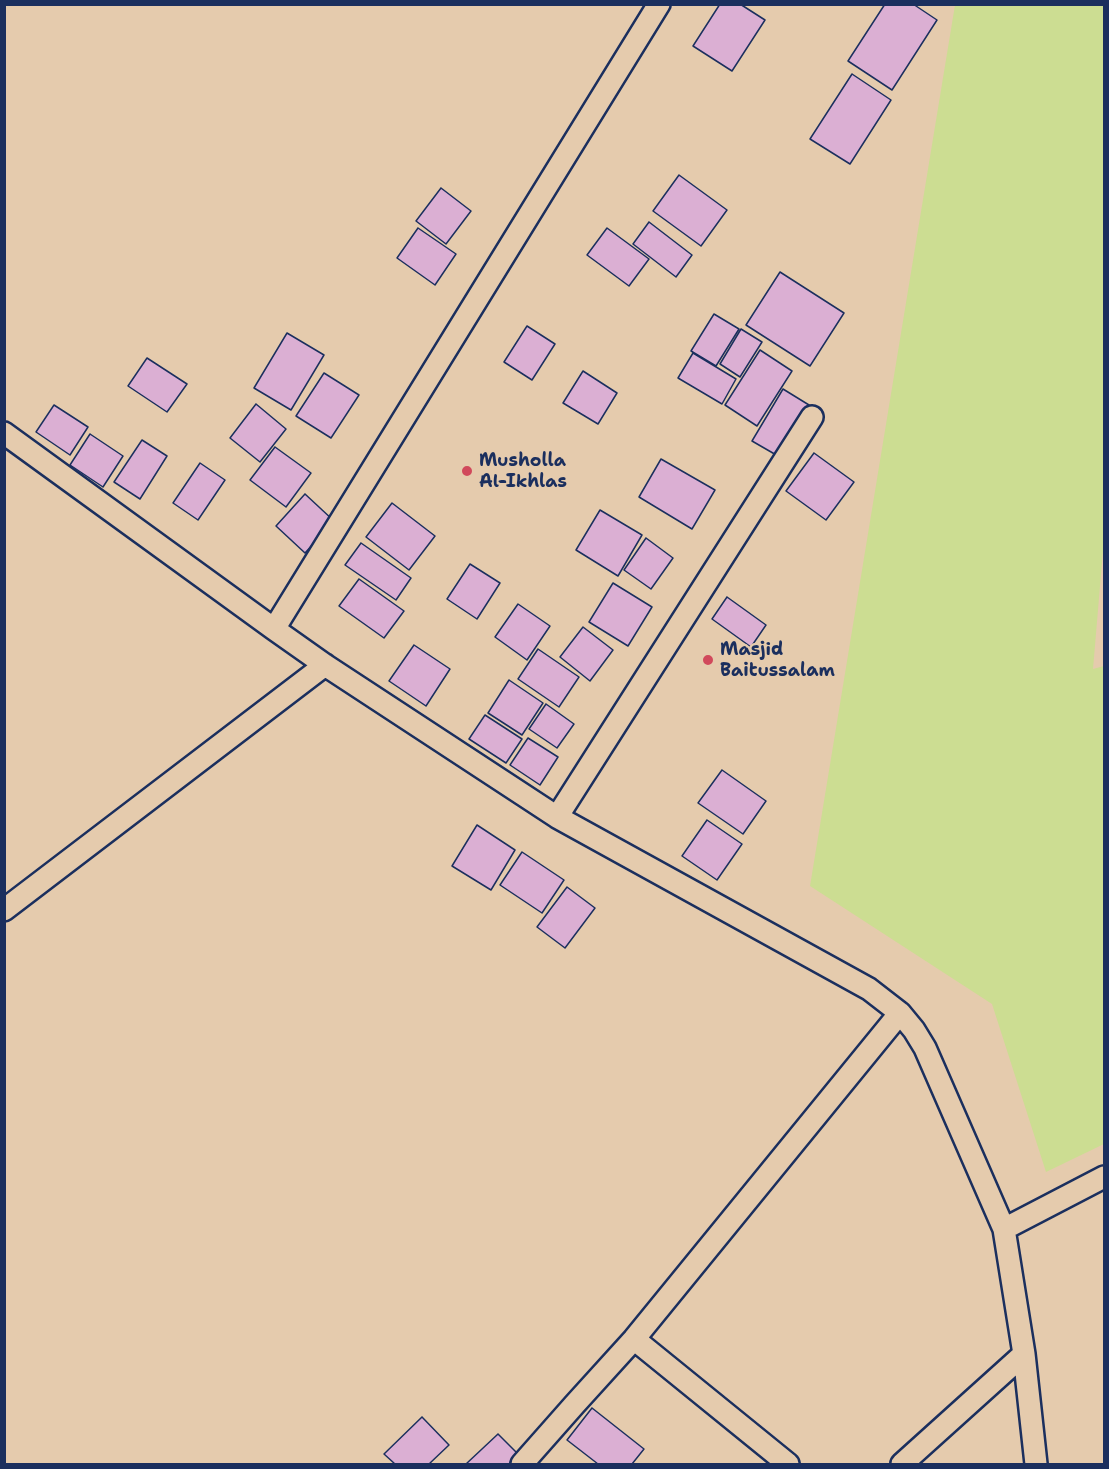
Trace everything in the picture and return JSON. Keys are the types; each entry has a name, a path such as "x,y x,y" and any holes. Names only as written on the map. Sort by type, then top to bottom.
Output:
{"street":[{"path":"274,629 658,4"},
{"path":"557,817 812,417"},
{"path":"4,433 325,665 557,817 868,989 900,1014 914,1030 925,1048 1004,1228 1024,1353 1036,1464"},
{"path":"4,910 325,665"},
{"path":"522,1464 634,1339 900,1014"},
{"path":"1004,1228 1104,1177"},
{"path":"634,1339 788,1464"},
{"path":"902,1464 1024,1353"}],"green space":[{"path":"955,5 1104,5 1104,539 1093,669 1104,666 1104,1144 1046,1172 992,1004 810,886"}],"building":[{"path":"720,4 740,4 765,20 732,71 693,46"},
{"path":"885,4 913,4 937,20 892,90 848,61"},
{"path":"852,74 891,100 850,164 810,139"},
{"path":"679,175 727,210 701,246 653,211"},
{"path":"441,188 471,211 446,244 416,221"},
{"path":"649,222 692,255 676,277 633,244"},
{"path":"418,228 456,254 435,285 397,258"},
{"path":"607,228 649,259 629,286 587,255"},
{"path":"780,272 844,313 810,366 746,325"},
{"path":"714,314 739,329 716,366 691,351"},
{"path":"527,326 555,344 532,380 504,362"},
{"path":"741,329 762,342 740,377 720,364"},
{"path":"287,333 324,355 291,410 254,388"},
{"path":"760,350 792,371 757,426 725,405"},
{"path":"693,353 736,379 722,404 678,378"},
{"path":"147,358 187,384 167,412 128,386"},
{"path":"583,371 617,393 598,424 563,403"},
{"path":"324,373 359,395 331,438 296,416"},
{"path":"783,389 809,405 778,456 752,441"},
{"path":"256,404 286,429 260,462 230,438"},
{"path":"54,405 88,427 70,455 36,432"},
{"path":"90,434 123,456 103,487 70,465"},
{"path":"142,440 167,456 140,499 114,482"},
{"path":"275,447 311,473 286,507 250,480"},
{"path":"814,453 854,482 826,520 786,491"},
{"path":"661,459 715,490 692,529 639,497"},
{"path":"200,463 225,480 198,520 173,503"},
{"path":"305,494 334,521 305,553 276,526"},
{"path":"392,503 435,536 409,570 366,537"},
{"path":"600,510 642,535 618,576 576,550"},
{"path":"646,538 673,558 651,589 624,570"},
{"path":"361,543 411,578 396,600 345,565"},
{"path":"470,564 500,583 477,619 447,599"},
{"path":"359,579 404,611 384,638 339,606"},
{"path":"613,583 652,607 628,646 589,622"},
{"path":"727,597 766,625 751,647 712,619"},
{"path":"518,604 550,626 527,660 495,637"},
{"path":"583,627 613,650 590,681 560,657"},
{"path":"414,645 450,669 426,706 389,681"},
{"path":"538,649 579,677 559,707 518,679"},
{"path":"509,680 543,703 522,735 488,713"},
{"path":"546,704 574,724 557,748 529,729"},
{"path":"485,715 522,739 506,763 469,739"},
{"path":"528,738 558,757 540,785 510,765"},
{"path":"722,770 766,801 743,834 698,803"},
{"path":"707,820 742,844 717,880 682,856"},
{"path":"477,825 515,850 491,890 452,866"},
{"path":"522,852 564,880 542,913 500,885"},
{"path":"567,887 595,908 565,948 537,927"},
{"path":"592,1408 644,1449 632,1464 598,1464 567,1440"},
{"path":"422,1417 449,1445 429,1464 395,1464 384,1454"},
{"path":"498,1434 522,1458 515,1464 466,1464"}],"place":[{"name":"Musholla Al-Ikhlas","path":"467,471"},
{"name":"Masjid Baitussalam","path":"708,660"}]}
